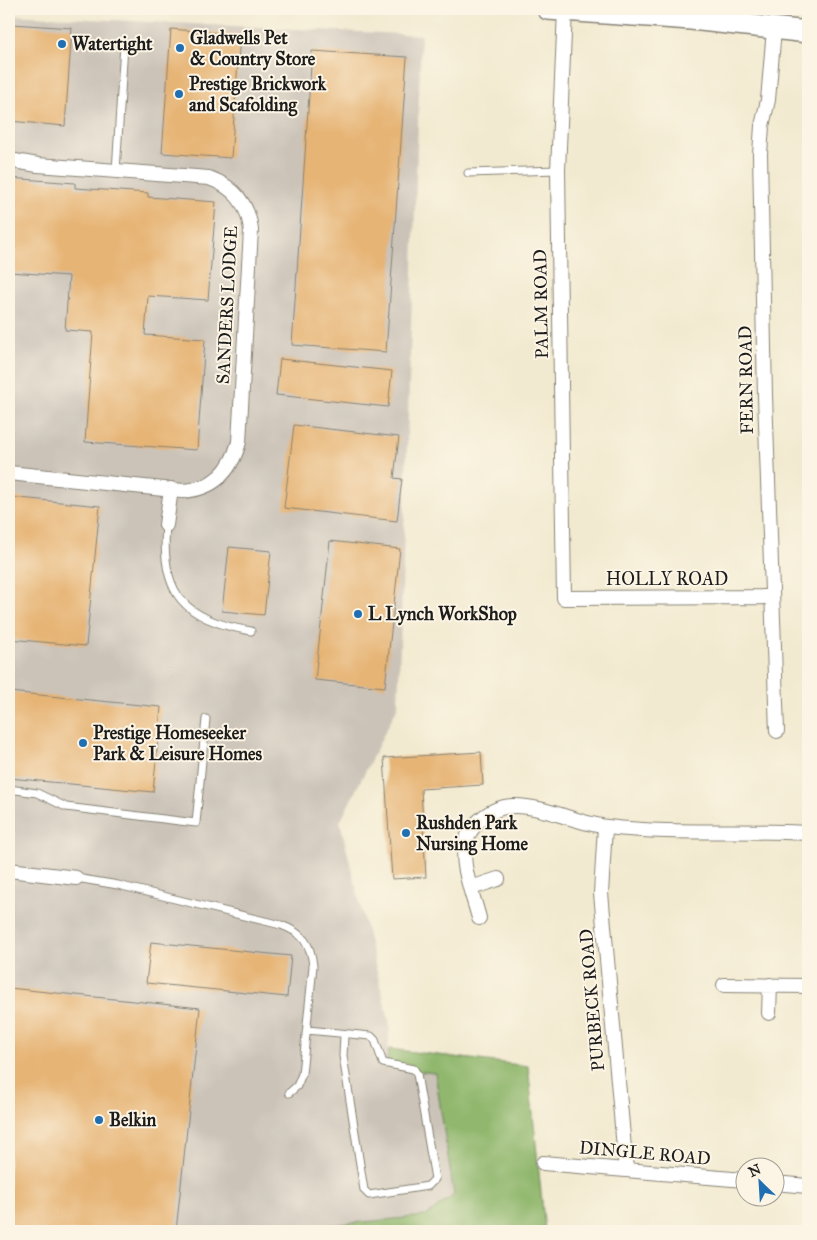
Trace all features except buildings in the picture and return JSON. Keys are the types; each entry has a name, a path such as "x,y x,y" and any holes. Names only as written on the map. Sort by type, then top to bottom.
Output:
{"main road":[{"path":"556,9 691,19 808,32"}],"street":[{"name":"PALM ROAD","path":"556,9 564,598"},
{"name":"FERN ROAD","path":"774,29 768,100 762,126 760,154 771,597 777,731"},
{"name":"SANDERS LODGE","path":"9,160 38,165 209,178 226,184 239,196 250,220 239,442 230,466 209,486 196,490 171,490 9,473"},
{"path":"166,525 171,490"},
{"name":"HOLLY ROAD","path":"564,598 771,597"},
{"path":"479,918 464,861 465,841 474,826 496,810 520,806 605,827 682,833 770,831 808,833"},
{"name":"PURBECK ROAD","path":"605,827 601,893 626,1170"},
{"path":"9,870 76,878"},
{"path":"471,888 498,880"},
{"path":"724,985 808,986"},
{"path":"769,1013 770,985"},
{"name":"DINGLE ROAD","path":"542,1163 734,1179"},
{"path":"784,1184 808,1186"}],"lane":[{"path":"116,171 124,45"},
{"path":"468,173 558,170"},
{"path":"166,525 165,562 169,580 180,598 195,614 207,620 227,627 251,631"},
{"path":"9,789 37,792 66,807 196,823 206,719"},
{"path":"76,878 126,887 272,923 302,935 312,951 313,966 302,1074 297,1086 289,1093"},
{"path":"307,1030 371,1036 376,1040 383,1063 410,1067 417,1074 435,1179 428,1186 369,1195 364,1190 343,1056 344,1034"}],"shaded area":[{"path":"9,15 421,35 398,706 340,822 390,1025 387,1060 396,1069 435,1073 454,1195 426,1216 291,1231 9,1231"}],"green space":[{"path":"389,1049 528,1066 545,1231 301,1231 301,1228 426,1216 454,1195 435,1073 396,1069 387,1060"}],"place":[{"name":"Watertight","path":"62,44"},
{"name":"Gladwells Pet & Country Store","path":"180,48"},
{"name":"Prestige Brickwork and Scafolding","path":"179,94"},
{"name":"L Lynch WorkShop","path":"358,614"},
{"name":"Prestige Homeseeker Park & Leisure Homes","path":"83,743"},
{"name":"Rushden Park Nursing Home","path":"406,833"},
{"name":"Belkin","path":"99,1120"}]}
